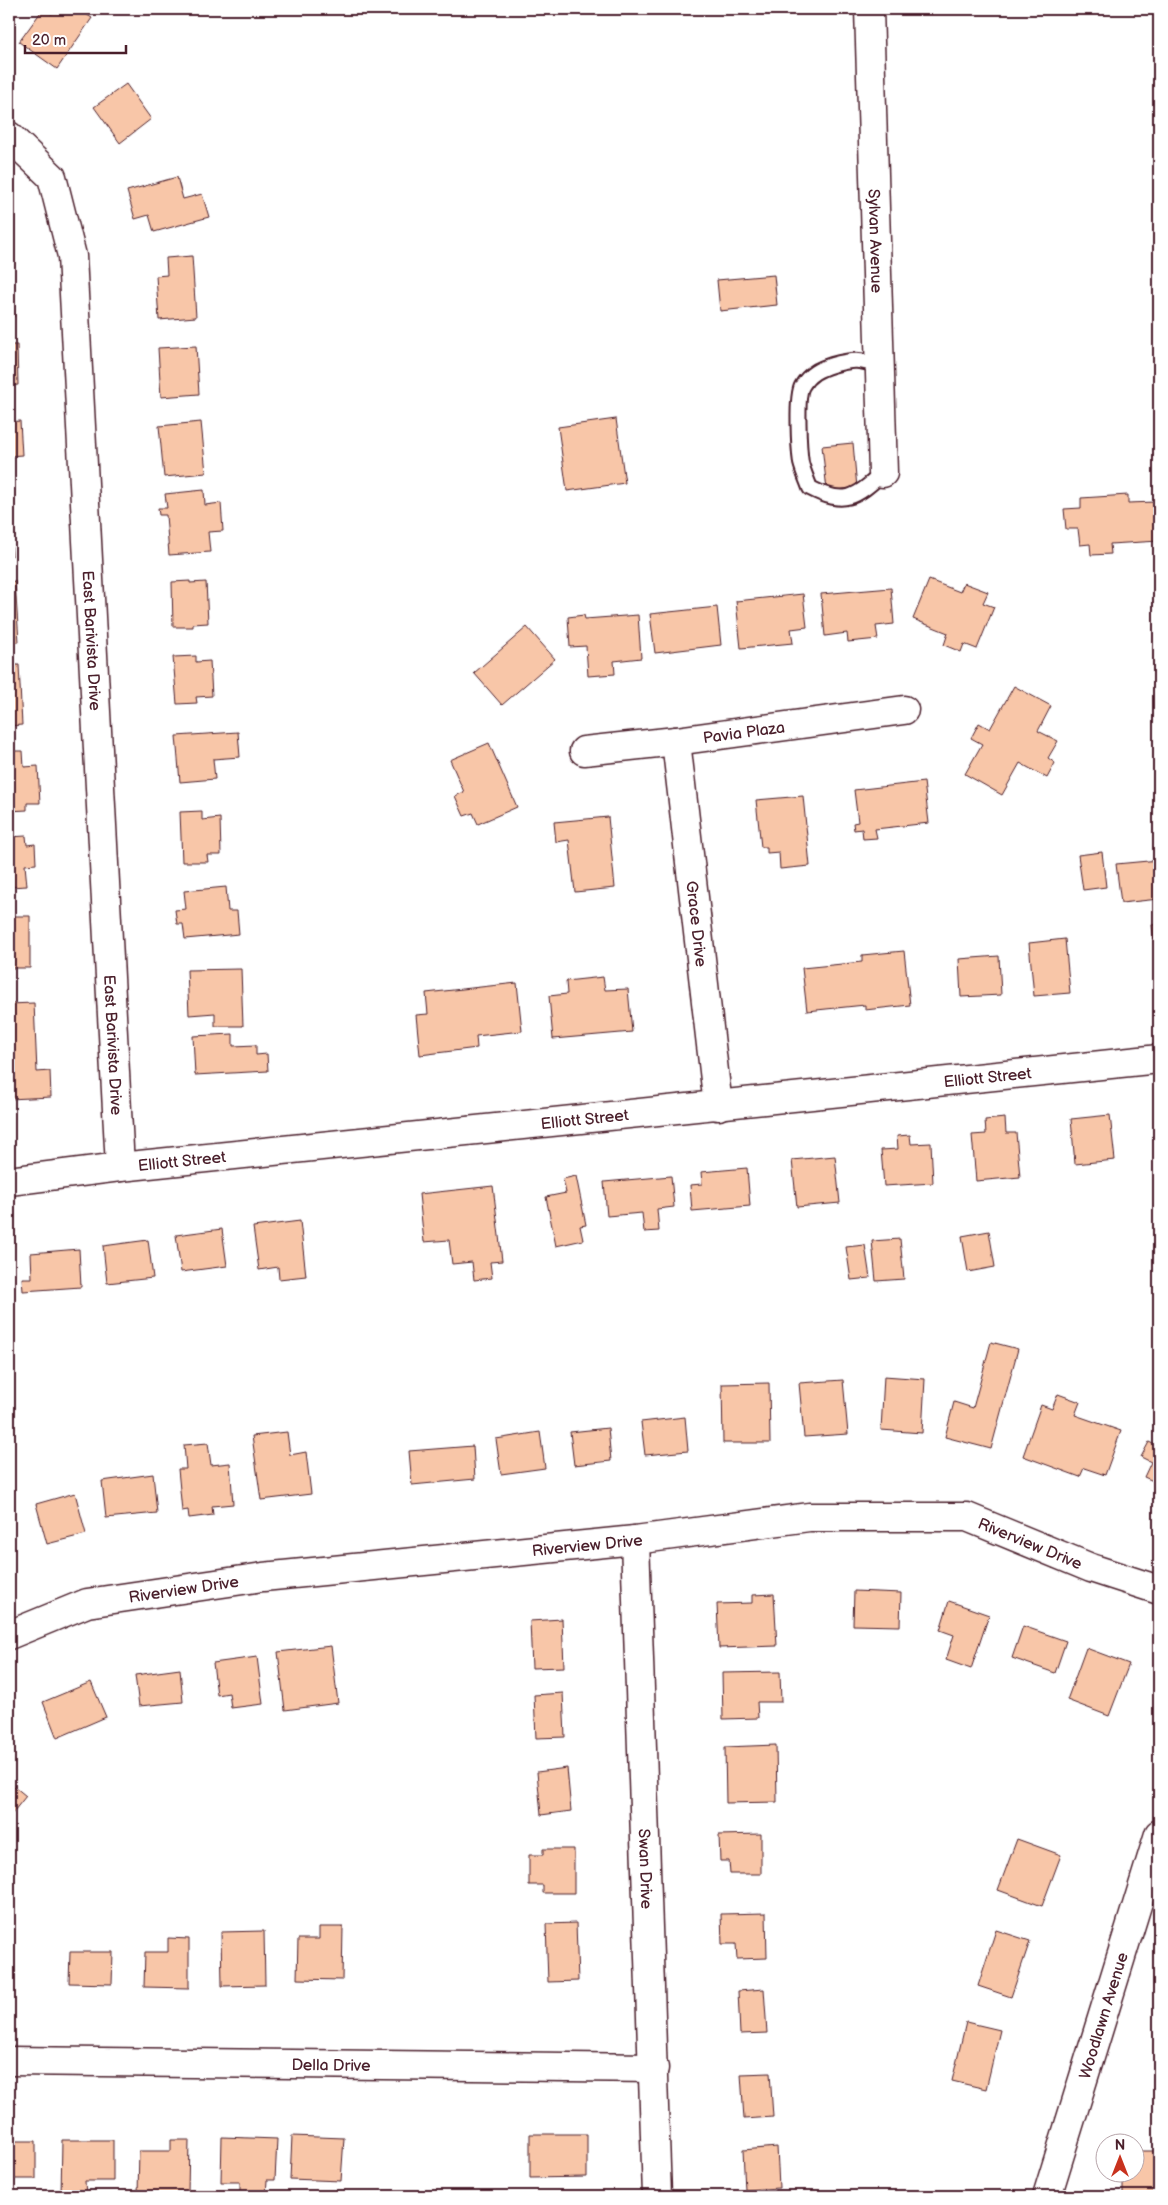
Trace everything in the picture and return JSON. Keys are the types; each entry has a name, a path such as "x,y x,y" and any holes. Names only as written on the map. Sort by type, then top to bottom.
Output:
{"street":[{"name":"Sylvan Avenue","path":"870,9 883,473"},
{"name":"East Barivista Drive","path":"9,136 52,176 72,256 120,1167"},
{"name":"Pavia Plaza","path":"584,751 676,742 904,710"},
{"name":"Grace Drive","path":"676,742 718,1106"},
{"name":"Elliott Street","path":"9,1181 120,1167 1159,1059"},
{"name":"Riverview Drive","path":"9,1635 96,1601 263,1577 635,1540 809,1517 967,1517 1091,1568 1159,1590"},
{"name":"Swan Drive","path":"635,1540 657,2196"},
{"name":"Woodlawn Avenue","path":"1047,2196 1159,1834"},
{"name":"Della Drive","path":"9,2061 654,2068"}],"lane":[{"path":"880,367 851,359 821,368 810,375 800,388 799,421 802,464 810,488 828,498 847,498 865,489 883,473"}],"building":[{"path":"43,9 52,14 56,9 78,9 92,18 57,69 19,42"},
{"path":"126,84 151,119 120,143 94,107"},
{"path":"177,177 183,199 202,194 209,217 154,232 149,215 135,219 127,191"},
{"path":"9,246 14,317 9,318"},
{"path":"192,256 196,317 159,320 156,276 167,275 166,258"},
{"path":"774,275 777,305 720,311 717,280"},
{"path":"9,345 17,345 18,385 9,386"},
{"path":"196,346 199,394 161,397 158,348"},
{"path":"616,419 625,483 567,491 558,427"},
{"path":"20,421 22,455 9,456 9,422"},
{"path":"201,422 206,473 164,477 159,426"},
{"path":"853,443 857,488 827,490 822,446"},
{"path":"204,490 205,505 221,503 223,531 208,532 210,552 169,555 166,515 159,515 158,508 167,508 165,494"},
{"path":"1128,495 1128,503 1156,502 1159,541 1110,544 1111,554 1091,555 1090,544 1080,545 1078,529 1066,529 1064,509 1081,508 1081,498"},
{"path":"9,507 12,556 9,556"},
{"path":"929,580 960,592 964,583 988,592 983,603 994,607 977,649 964,644 961,652 944,645 948,633 913,619"},
{"path":"15,581 19,642 9,643 9,582"},
{"path":"190,581 190,583 206,582 208,623 193,624 193,627 173,627 172,582"},
{"path":"891,588 894,624 876,626 878,639 848,642 847,633 825,636 821,594"},
{"path":"803,594 807,627 791,629 793,643 741,648 736,601"},
{"path":"717,607 721,645 655,653 650,614"},
{"path":"584,615 585,619 638,615 641,658 614,661 615,674 588,676 586,646 570,647 568,617"},
{"path":"527,627 555,659 502,705 474,673"},
{"path":"196,656 196,662 210,661 212,696 196,697 197,703 177,704 173,657"},
{"path":"9,665 19,665 22,725 9,726"},
{"path":"1014,686 1051,706 1038,731 1058,741 1048,758 1055,763 1047,778 1020,763 1002,795 965,774 982,744 971,738 979,723 990,729"},
{"path":"238,732 240,757 213,759 215,779 180,782 176,736"},
{"path":"489,743 517,807 478,824 473,813 464,816 455,796 464,792 450,760"},
{"path":"9,751 23,751 24,767 38,766 40,803 27,803 27,810 9,811"},
{"path":"924,782 929,823 875,829 877,838 863,839 862,829 854,830 853,823 858,822 854,790"},
{"path":"803,796 810,866 780,869 779,852 767,853 767,847 761,847 756,800"},
{"path":"202,811 202,820 220,818 221,855 207,855 208,862 182,862 180,812"},
{"path":"608,817 615,888 575,892 569,840 556,842 554,822"},
{"path":"26,836 27,845 35,844 36,864 25,865 27,886 9,887 9,837"},
{"path":"1102,852 1106,887 1083,890 1078,855"},
{"path":"1159,860 1159,899 1121,903 1116,864"},
{"path":"226,887 228,911 237,911 239,934 185,939 183,924 177,924 175,910 186,909 184,891"},
{"path":"9,916 30,916 30,968 9,968"},
{"path":"1159,924 1159,985 1152,925"},
{"path":"1065,939 1070,993 1034,996 1029,943"},
{"path":"904,951 910,1005 865,1010 865,1005 807,1011 802,968 862,962 862,955"},
{"path":"999,956 1001,995 961,997 959,959"},
{"path":"241,969 243,1026 215,1026 215,1013 189,1015 187,970"},
{"path":"603,977 605,990 628,989 632,1032 553,1039 549,996 567,994 566,981"},
{"path":"517,983 522,1031 476,1036 477,1048 420,1055 416,1015 428,1014 426,993"},
{"path":"34,1003 37,1072 50,1071 51,1097 9,1099 9,1004"},
{"path":"233,1034 233,1046 256,1045 256,1055 267,1054 268,1071 195,1075 193,1036"},
{"path":"1110,1115 1115,1160 1075,1164 1071,1119"},
{"path":"1005,1118 1006,1133 1016,1133 1020,1177 976,1181 972,1135 986,1134 985,1120"},
{"path":"910,1135 911,1144 931,1143 933,1183 884,1186 881,1150 898,1149 897,1136"},
{"path":"835,1156 840,1203 797,1207 792,1160"},
{"path":"747,1168 750,1206 692,1211 690,1185 702,1184 701,1172"},
{"path":"576,1176 586,1225 580,1226 583,1240 556,1246 546,1197 566,1193 563,1179"},
{"path":"671,1176 674,1207 657,1209 659,1231 644,1232 642,1213 607,1216 604,1182"},
{"path":"493,1186 502,1261 490,1262 492,1278 474,1280 472,1262 452,1264 449,1240 424,1242 419,1194"},
{"path":"300,1221 306,1276 279,1279 278,1267 259,1270 253,1227"},
{"path":"222,1229 227,1266 181,1272 176,1235"},
{"path":"989,1231 995,1267 968,1272 962,1236"},
{"path":"900,1239 904,1279 876,1281 872,1241"},
{"path":"148,1240 153,1278 107,1283 103,1246"},
{"path":"865,1245 870,1278 851,1280 846,1247"},
{"path":"79,1249 81,1287 23,1291 22,1278 32,1278 31,1253"},
{"path":"991,1342 1018,1349 991,1449 945,1437 954,1402 973,1408"},
{"path":"884,1376 925,1379 922,1433 881,1430"},
{"path":"843,1380 848,1434 804,1437 799,1383"},
{"path":"769,1383 770,1443 723,1443 722,1384"},
{"path":"1058,1394 1080,1402 1075,1415 1121,1431 1105,1475 1084,1468 1080,1477 1023,1456 1041,1405 1052,1409"},
{"path":"685,1417 688,1451 645,1455 641,1422"},
{"path":"608,1428 611,1461 574,1465 570,1432"},
{"path":"287,1432 290,1455 306,1452 311,1494 261,1500 252,1436"},
{"path":"540,1432 545,1468 501,1474 496,1439"},
{"path":"1149,1442 1159,1447 1159,1495 1154,1492 1158,1483 1144,1477 1151,1462 1141,1457"},
{"path":"208,1443 211,1465 230,1463 233,1504 212,1506 213,1515 189,1518 188,1510 182,1511 178,1469 186,1469 184,1445"},
{"path":"473,1446 475,1479 412,1485 409,1451"},
{"path":"153,1474 157,1513 106,1518 102,1481"},
{"path":"75,1493 86,1534 47,1544 36,1504"},
{"path":"854,1591 901,1593 900,1626 853,1625"},
{"path":"774,1594 777,1646 719,1648 717,1604 752,1603 752,1595"},
{"path":"949,1601 989,1615 971,1669 946,1660 954,1635 940,1630"},
{"path":"562,1619 564,1667 532,1668 530,1621"},
{"path":"1023,1626 1066,1641 1055,1673 1012,1658"},
{"path":"331,1646 338,1703 285,1710 278,1652"},
{"path":"1086,1648 1129,1664 1109,1716 1067,1700"},
{"path":"257,1657 263,1704 231,1708 229,1693 217,1695 213,1663"},
{"path":"180,1669 183,1702 139,1706 135,1675"},
{"path":"780,1672 781,1702 757,1702 758,1718 723,1719 722,1673"},
{"path":"91,1682 106,1717 57,1738 43,1702"},
{"path":"563,1693 565,1737 536,1738 534,1695"},
{"path":"776,1745 777,1802 726,1803 725,1747"},
{"path":"567,1768 571,1811 541,1815 537,1772"},
{"path":"9,1782 26,1796 10,1816 9,1816"},
{"path":"761,1834 761,1874 730,1874 729,1861 720,1861 719,1835"},
{"path":"1017,1839 1061,1855 1042,1906 998,1890"},
{"path":"543,1849 574,1849 574,1893 543,1893 543,1885 529,1885 529,1855 543,1855"},
{"path":"766,1913 767,1958 737,1959 736,1944 722,1944 721,1914"},
{"path":"576,1923 578,1981 548,1982 546,1924"},
{"path":"319,1927 343,1927 342,1980 297,1979 298,1939 319,1939"},
{"path":"996,1930 1030,1941 1011,1997 978,1986"},
{"path":"264,1931 265,1985 222,1986 221,1932"},
{"path":"168,1938 189,1939 189,1988 144,1987 145,1952 168,1952"},
{"path":"70,1952 113,1952 112,1984 69,1983"},
{"path":"764,1989 767,2033 740,2034 738,1991"},
{"path":"966,2022 1000,2030 986,2089 952,2081"},
{"path":"770,2073 773,2117 744,2119 741,2074"},
{"path":"530,2134 587,2134 587,2177 530,2178"},
{"path":"292,2136 344,2138 341,2181 290,2179"},
{"path":"222,2137 277,2139 275,2180 267,2180 266,2196 240,2196 240,2182 221,2182"},
{"path":"62,2140 113,2140 113,2181 85,2181 86,2196 61,2196"},
{"path":"171,2140 189,2140 188,2192 177,2192 177,2196 138,2194 139,2151 171,2151"},
{"path":"9,2141 36,2141 36,2179 9,2179"},
{"path":"777,2147 779,2188 745,2190 743,2150"},
{"path":"1146,2151 1159,2151 1159,2196 1123,2196 1123,2182 1146,2182"}]}
